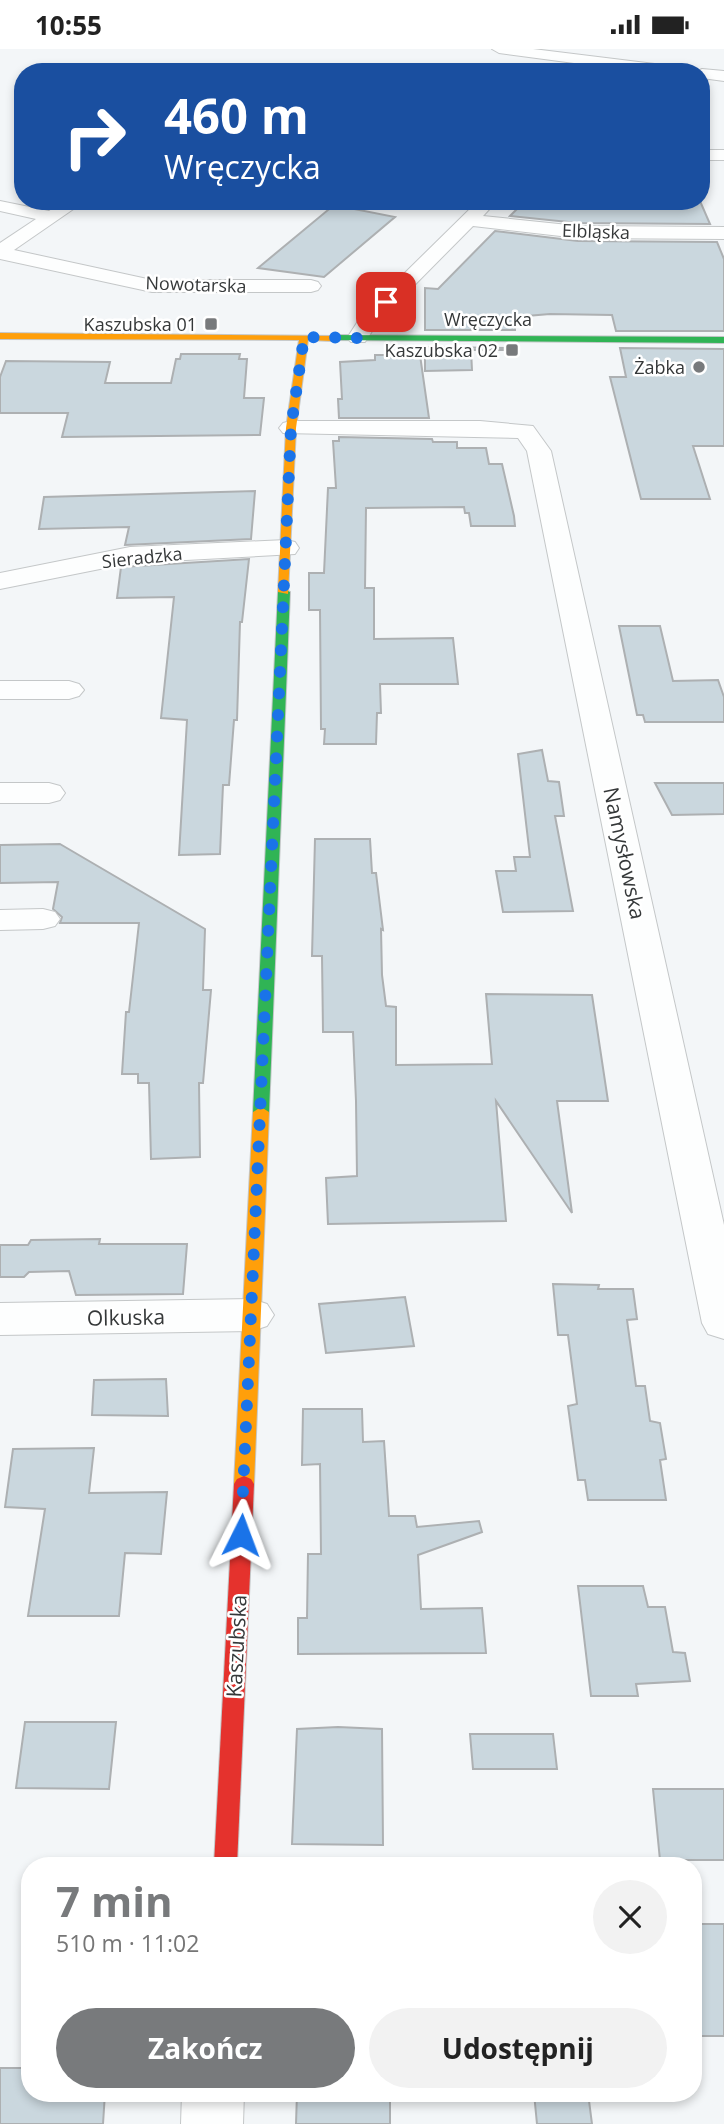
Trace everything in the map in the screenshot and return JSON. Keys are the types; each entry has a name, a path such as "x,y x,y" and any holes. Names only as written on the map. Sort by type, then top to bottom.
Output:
{"street":[{"path":"499,49 583,63"},
{"path":"626,63 643,49"},
{"path":"19,210 52,217"},
{"path":"0,252 62,210"},
{"path":"358,338 369,319 478,210"},
{"name":"Elbląska","path":"469,220 578,232 724,233"},
{"name":"Nowotarska","path":"0,252 152,286 311,286"},
{"name":"Wręczycka","path":"0,336 724,340"},
{"name":"Kaszubska","path":"225,1857 291,428 304,337"},
{"name":"Namysłowska","path":"291,428 480,428 525,431 539,451 724,1324"},
{"name":"Sieradzka","path":"0,581 130,555 286,548"},
{"path":"0,690 69,690"},
{"path":"0,793 49,793"},
{"path":"0,920 43,919"},
{"name":"Olkuska","path":"0,1319 252,1315"},
{"path":"212,2124 213,2102"}],"building":[{"path":"328,210 359,210 395,217 324,277 258,268"},
{"path":"516,210 704,210 710,224 578,223 510,216"},
{"path":"495,231 578,241 717,242 724,259 724,331 616,331 612,315 550,314 515,317 515,330 425,330 425,288 438,289"},
{"path":"425,347 516,350 471,350 472,370 425,371"},
{"path":"620,348 724,349 724,446 693,446 710,499 641,499 610,377 626,377"},
{"path":"181,354 240,354 239,359 247,359 244,398 264,398 260,435 62,437 68,413 0,413 0,377 6,361 110,362 105,383 171,383 176,359 180,359"},
{"path":"375,355 420,355 429,418 339,418 338,399 342,399 340,362 375,360"},
{"path":"339,437 432,439 433,442 457,442 457,448 486,448 489,464 502,464 514,516 515,526 471,526 469,513 465,513 464,507 366,508 365,588 374,588 374,639 453,638 458,684 380,684 381,713 377,713 376,744 324,744 325,729 321,729 320,610 309,610 309,573 324,573 328,488 336,488 333,441 339,441"},
{"path":"255,491 251,539 125,545 129,527 39,529 44,497"},
{"path":"249,559 240,622 237,720 234,720 229,785 223,785 220,854 179,855 187,720 161,718 174,597 117,598 121,567"},
{"path":"619,626 660,626 673,681 718,680 724,697 724,722 645,722 643,715 637,715"},
{"path":"542,750 548,781 559,782 564,816 555,816 573,911 503,912 496,871 516,871 514,857 530,857 518,754"},
{"path":"655,783 724,783 724,814 672,815"},
{"path":"315,839 370,839 372,873 376,873 383,930 381,929 382,975 386,1006 396,1007 396,1065 492,1064 486,994 592,995 608,1101 557,1101 572,1213 496,1101 506,1221 328,1224 326,1178 357,1176 356,1101 353,1032 323,1032 322,956 312,956"},
{"path":"60,844 205,929 203,990 211,990 203,1083 199,1083 200,1157 151,1159 149,1083 138,1083 138,1074 122,1074 126,1012 129,1012 139,923 60,923 62,917 53,909 58,882 0,883 0,845"},
{"path":"100,1239 99,1244 187,1244 183,1294 76,1295 69,1271 29,1272 24,1277 0,1277 0,1245 28,1245 31,1240"},
{"path":"553,1284 599,1285 598,1289 633,1289 637,1319 627,1320 636,1386 645,1386 650,1421 660,1423 666,1459 660,1460 666,1500 588,1500 585,1480 578,1480 568,1406 577,1404 568,1335 558,1335"},
{"path":"405,1297 414,1346 326,1353 319,1304"},
{"path":"166,1379 168,1416 92,1415 94,1380"},
{"path":"303,1409 362,1409 363,1442 384,1441 389,1516 415,1516 417,1527 479,1521 482,1532 418,1555 421,1609 482,1608 486,1653 298,1654 298,1618 307,1618 308,1554 321,1554 320,1464 302,1465"},
{"path":"94,1448 89,1493 167,1492 161,1554 125,1553 119,1616 28,1616 45,1509 5,1507 13,1449"},
{"path":"578,1586 643,1586 648,1607 665,1607 673,1652 685,1653 690,1681 636,1684 638,1696 591,1696"},
{"path":"25,1722 116,1722 109,1789 16,1788"},
{"path":"297,1729 382,1729 383,1845 292,1844"},
{"path":"470,1734 553,1734 557,1769 473,1769"},
{"path":"653,1789 724,1789 724,1860 660,1857"},
{"path":"702,1924 724,1924 724,2036 702,2036"},
{"path":"0,2068 21,2068 21,2102 104,2102 103,2124 0,2124"},
{"path":"297,2102 390,2102 390,2124 296,2124"},
{"path":"535,2102 589,2102 592,2124 537,2124"}],"traffic: fast":[{"path":"332,338 724,340"},
{"path":"261,1112 284,592"}],"traffic: slow":[{"path":"0,336 332,338"},
{"path":"284,592 291,428 304,337"},
{"path":"244,1484 261,1112"}],"traffic: jam":[{"path":"225,1857 244,1484"}],"place":[{"name":"Kaszubska 01","path":"211,324"},
{"name":"Kaszubska 02","path":"512,350"},
{"name":"Żabka","path":"699,367"}],"route":[{"path":"241,1535 291,428 304,337 358,338 369,319 386,302"}]}
